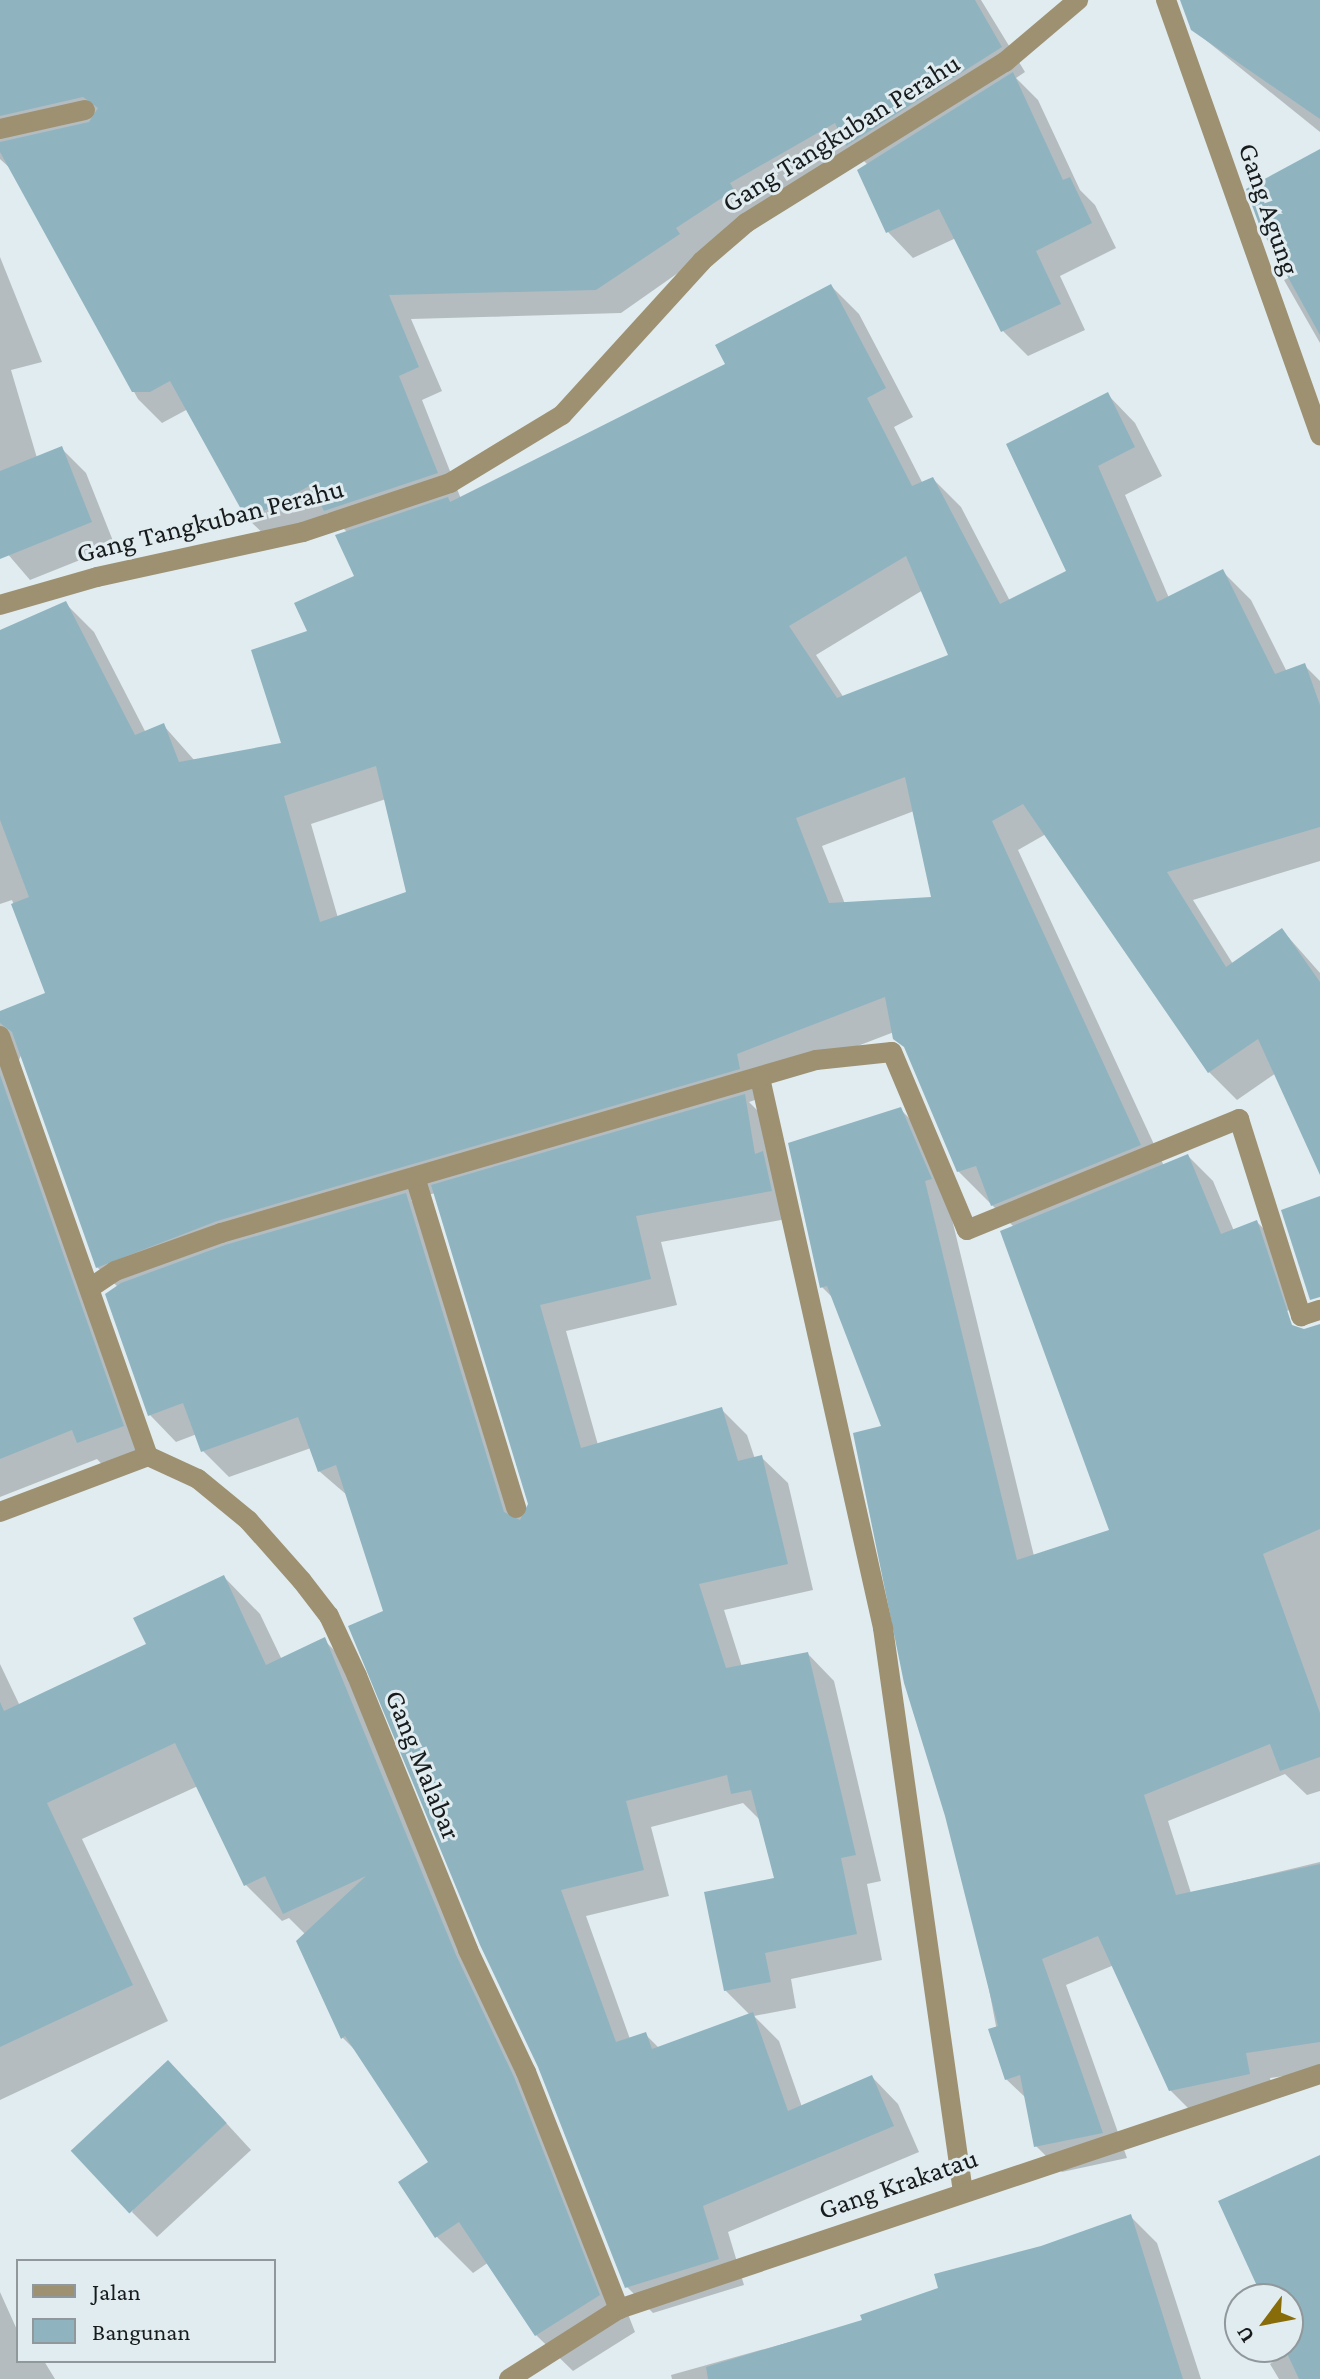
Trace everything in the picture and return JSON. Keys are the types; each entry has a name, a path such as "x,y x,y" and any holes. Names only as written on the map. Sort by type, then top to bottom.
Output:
{"street":[{"name":"Gang Tangkuban Perahu","path":"0,605 97,577 303,532 450,483 562,415 702,261 746,223 1005,62 1078,0"},
{"name":"Gang Agung","path":"1166,0 1320,436"},
{"path":"0,129 85,110"},
{"path":"0,1036 148,1456 0,1512"},
{"path":"90,1288 115,1271 221,1233 816,1060 892,1052 967,1230 1239,1119 1301,1316 1320,1310"},
{"path":"760,1078 883,1628 963,2192"},
{"path":"415,1177 516,1508"},
{"name":"Gang Malabar","path":"148,1456 198,1479 248,1520 329,1616 468,1950 526,2072 619,2309"},
{"name":"Gang Krakatau","path":"509,2379 619,2309 1320,2074"}],"building":[{"path":"0,0 975,0 1002,47 846,146 835,123 730,183 734,190 676,228 680,234 596,290 389,295 419,367 399,376 438,473 324,511 311,485 247,520 170,381 150,392 132,392 0,152 0,142 89,122 98,108 83,97 0,116"},
{"path":"1180,0 1320,0 1320,119 1191,30"},
{"path":"1013,72 1063,180 1070,177 1092,223 1036,251 1061,304 1001,332 939,209 886,233 857,170"},
{"path":"1320,149 1320,335 1260,227 1246,189"},
{"path":"831,284 886,388 867,398 912,486 933,477 1000,604 1066,571 1006,444 1108,392 1135,447 1098,466 1157,602 1223,569 1275,674 1305,663 1320,705 1320,827 1167,872 1226,967 1282,928 1320,982 1320,1175 1258,1039 1208,1073 1023,804 992,821 1141,1145 991,1206 976,1166 957,1172 904,1047 893,1039 885,997 737,1054 740,1069 217,1221 96,1268 12,1032 0,1023 0,1011 45,993 11,904 29,897 0,820 0,630 66,601 135,735 164,723 179,762 281,743 251,650 307,631 294,603 354,576 335,535 448,497 450,502 725,364 715,345","holes":["906,556 948,655 837,698 789,626","376,766 406,892 320,922 284,796","905,777 931,897 829,903 796,818"]},
{"path":"62,446 92,522 0,559 0,471"},
{"path":"0,1075 124,1426 77,1443 72,1430 0,1459"},
{"path":"745,1094 755,1154 763,1151 772,1191 636,1216 651,1279 540,1305 581,1448 722,1407 738,1461 762,1455 788,1564 699,1584 726,1668 808,1652 856,1855 841,1858 857,1934 765,1953 771,1982 724,1991 704,1892 774,1878 751,1790 731,1794 727,1775 626,1801 644,1870 561,1890 616,2042 646,2032 652,2049 753,2012 788,2111 872,2075 894,2126 703,2206 719,2259 625,2288 538,2067 480,1945 348,1626 383,1611 336,1465 318,1472 298,1417 201,1452 183,1403 148,1416 105,1294 121,1283 225,1245 406,1193 504,1512 520,1520 528,1504 431,1185"},
{"path":"901,1107 932,1179 925,1181 1017,1560 1109,1530 1000,1231 1188,1154 1221,1234 1257,1220 1292,1325 1304,1329 1320,1324 1320,1529 1263,1554 1320,1713 1320,1757 1280,1771 1270,1744 1144,1795 1176,1895 1320,1864 1320,2042 1246,2053 1250,2074 1169,2091 1098,1936 1042,1959 1103,2133 1034,2147 1020,2075 1005,2080 988,2029 998,2026 945,1816 904,1683 853,1433 881,1426 827,1286 820,1288 788,1143"},
{"path":"1320,1196 1320,1297 1310,1300 1281,1210"},
{"path":"224,1575 266,1665 325,1637 456,1955 514,2077 600,2295 535,2336 459,2222 435,2238 398,2182 428,2162 345,2036 341,2039 296,1941 366,1876 283,1914 265,1876 244,1886 175,1743 47,1803 133,1985 0,2047 0,1702 4,1711 146,1644 133,1618"},
{"path":"168,2060 227,2123 129,2214 71,2151"},
{"path":"1320,2155 1320,2379 1299,2379 1292,2363 1304,2363 1304,2283 1256,2283 1218,2201"},
{"path":"1131,2214 1183,2379 708,2379 706,2367 862,2320 860,2315 938,2288 934,2274 1041,2246"}]}
